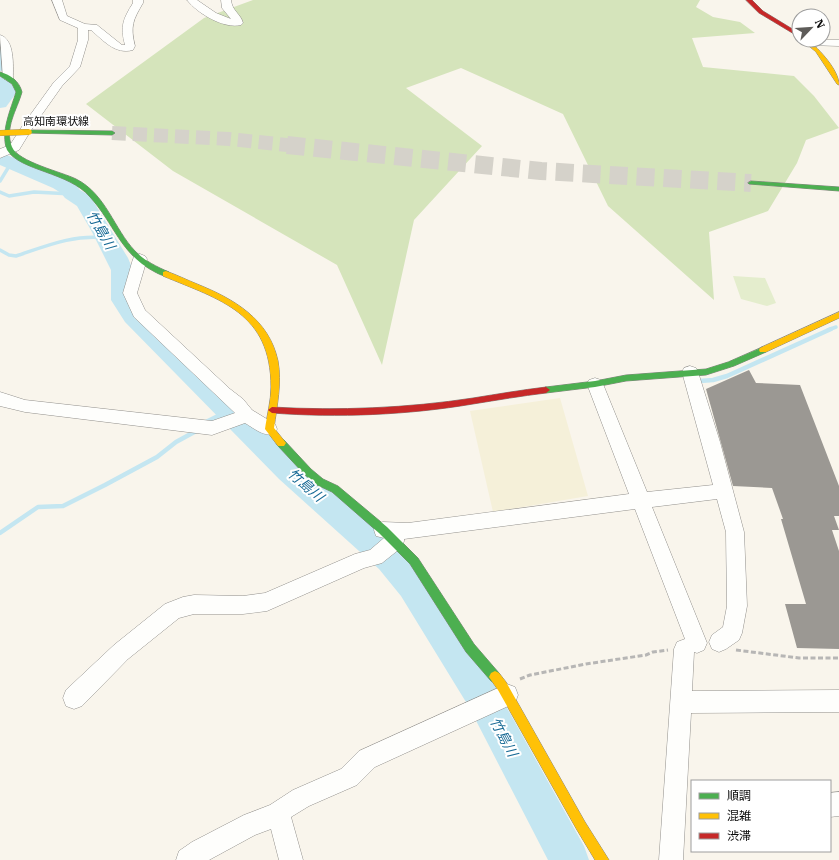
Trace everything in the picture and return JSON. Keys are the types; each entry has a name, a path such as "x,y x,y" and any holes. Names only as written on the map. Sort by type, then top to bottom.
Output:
{"street":[{"path":"56,0 63,18 83,27 93,27 120,48 129,48 130,46 127,32 127,21 138,3 138,0"},
{"path":"192,0 205,11 228,22 238,23 227,8 226,0"},
{"path":"749,0 761,12 791,30"},
{"path":"4,152 15,147 27,127 58,84 75,68 83,40 83,27"},
{"path":"0,38 4,42 4,76 15,83 19,92 4,123 4,152"},
{"path":"815,48 839,84"},
{"name":"高知南環状線","path":"0,133 112,133"},
{"path":"4,152 78,182 89,191 102,206 127,247 140,259 154,268 222,297 244,310 260,327 272,351 274,368 274,398 269,428"},
{"path":"751,183 799,180 839,180"},
{"path":"761,183 778,186 839,189"},
{"path":"140,259 130,293 134,304 140,313 224,393 237,403 240,418"},
{"path":"272,410 314,413 400,409 465,402 502,395 596,384 626,378 706,372 725,366 839,315"},
{"path":"690,372 735,532 736,606 732,633 720,642"},
{"path":"596,384 642,500 691,646 681,702 671,860"},
{"path":"0,398 25,406 212,428 240,418 269,428 282,445 308,472 320,482 335,489 385,544 414,562 502,694 603,860"},
{"path":"74,698 121,652 172,611 180,607 192,605 258,605 362,560 385,544 408,531 642,500 724,491"},
{"path":"188,860 201,851 245,827 278,813 296,801 349,777 367,759 476,710 502,694"},
{"path":"681,702 839,701"},
{"path":"278,813 291,860"}],"path":[{"path":"720,642 739,651 799,658 839,658"},
{"path":"502,694 530,675 691,646"}],"shaded area":[{"path":"560,398 588,496 493,512 470,411"}],"green space":[{"path":"253,0 700,0 696,7 713,17 740,22 755,33 692,38 703,67 794,76 814,96 839,128 806,140 797,163 768,211 709,232 714,300 608,206 563,114 461,68 406,88 482,146 414,220 382,365 337,265 173,171 86,104 204,18"},
{"path":"733,276 765,278 776,303 767,306 741,299"}],"building":[{"path":"749,370 756,383 800,385 839,486 839,516 834,516 839,530 832,530 839,551 839,649 797,648 785,604 806,604 781,519 783,519 772,488 733,486 706,389"}],"waterway":[{"name":"竹島川","path":"0,49 2,66"},
{"name":"竹島川","path":"0,103 8,92 1,82"},
{"name":"竹島川","path":"0,158 60,184 69,189 72,194 80,198 85,203 117,258 122,270 123,300 133,316 289,471 390,559 412,586 481,695 570,860"},
{"path":"0,181 11,163"},
{"path":"0,192 9,196 34,192 72,194"},
{"path":"0,250 9,255 16,256 71,239 94,237 106,238"},
{"path":"828,330 836,327"},
{"path":"700,381 713,380 727,376 831,329"},
{"path":"202,424 228,411"},
{"path":"0,533 38,507 63,506 105,485 157,457 176,442 198,430"}],"tunnel":[{"path":"112,133 229,139 297,146"},
{"path":"287,145 541,171 751,183"}],"traffic: fast":[{"path":"0,74 12,80 19,92 7,126 6,132 9,149 14,155 22,160 74,180 82,185 97,200 126,245 133,253 148,265 166,274"},
{"path":"29,132 112,133"},
{"path":"751,183 839,189"},
{"path":"546,390 595,384 626,378 706,372 731,364 763,350"},
{"path":"281,443 308,472 320,482 335,489 383,530 414,561 470,648 495,677"}],"traffic: slow":[{"path":"814,48 839,83"},
{"path":"0,133 29,132"},
{"path":"166,274 226,300 243,311 257,324 267,341 274,361 275,387 269,429 281,443"},
{"path":"763,350 839,315"},
{"path":"495,677 502,686 581,826 603,860"}],"traffic: jam":[{"path":"749,0 761,12 791,30"},
{"path":"272,410 314,413 401,409 473,401 502,395 546,390"}]}
